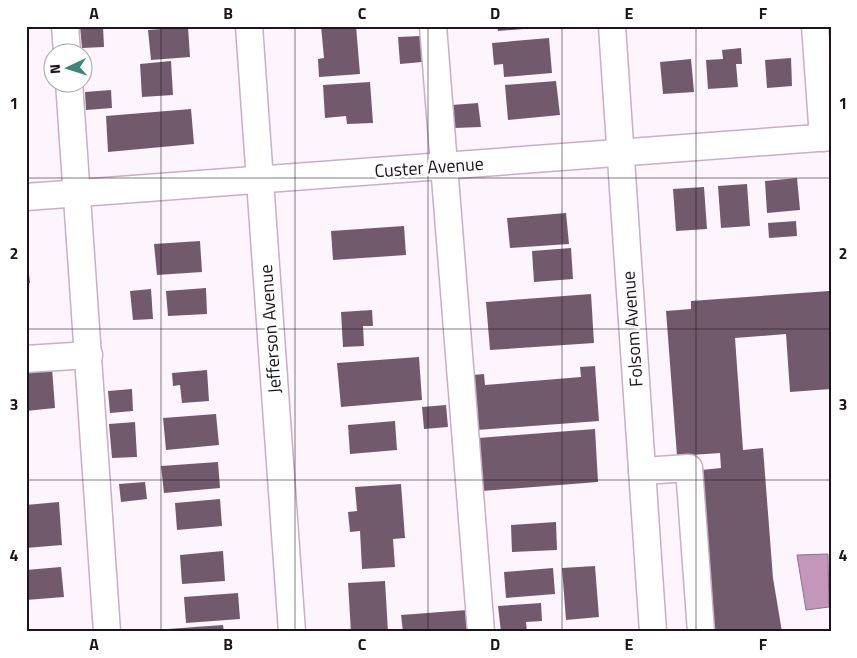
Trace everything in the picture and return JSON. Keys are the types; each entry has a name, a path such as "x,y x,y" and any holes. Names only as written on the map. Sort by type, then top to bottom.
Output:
{"street":[{"path":"65,26 66,42"},
{"name":"Jefferson Avenue","path":"249,26 292,632"},
{"path":"433,26 481,632"},
{"name":"Folsom Avenue","path":"612,26 653,632"},
{"path":"815,26 827,138"},
{"path":"70,92 107,632"},
{"name":"Custer Avenue","path":"26,197 827,138"},
{"path":"26,359 88,355"},
{"path":"642,471 690,468 701,632"}],"shaded area":[{"path":"828,554 829,607 806,610 797,555"}],"building":[{"path":"80,26 103,26 104,47 92,48 92,42 81,42"},
{"path":"321,26 356,26 360,74 319,77 318,59 324,58"},
{"path":"497,26 536,26 536,28 498,31"},
{"path":"188,27 190,57 151,60 148,30"},
{"path":"420,36 422,62 400,64 398,37"},
{"path":"549,38 552,73 504,77 503,64 494,65 492,43"},
{"path":"741,48 742,64 736,64 738,87 708,89 706,60 723,59 722,50"},
{"path":"791,58 792,86 767,88 765,60"},
{"path":"691,59 694,92 663,94 660,62"},
{"path":"171,61 173,95 142,97 140,64"},
{"path":"556,81 560,115 508,120 505,85"},
{"path":"370,82 373,123 347,124 346,116 325,118 323,85"},
{"path":"111,90 112,108 86,110 85,92"},
{"path":"478,103 481,127 454,128 452,105"},
{"path":"191,109 194,144 108,152 106,116"},
{"path":"797,178 800,210 767,213 765,181"},
{"path":"747,184 750,226 721,228 718,186"},
{"path":"704,187 707,229 676,231 673,189"},
{"path":"566,213 569,244 510,248 507,218"},
{"path":"796,221 797,236 769,238 768,223"},
{"path":"404,226 406,255 333,260 331,231"},
{"path":"200,241 202,272 157,275 154,244"},
{"path":"571,248 573,279 534,282 532,251"},
{"path":"26,249 30,283 26,283"},
{"path":"206,288 207,314 168,316 166,291"},
{"path":"151,289 153,319 133,320 130,291"},
{"path":"829,291 831,389 790,392 786,334 735,338 743,450 763,448 773,578 782,632 713,632 701,470 721,468 720,453 677,456 666,311 691,309 691,301"},
{"path":"591,294 594,343 490,350 486,302"},
{"path":"372,310 373,326 363,326 364,346 343,347 341,312"},
{"path":"419,357 422,400 341,407 337,363"},
{"path":"595,366 599,421 477,430 473,375 484,374 485,385 581,377 580,367"},
{"path":"52,368 55,408 26,411 26,370"},
{"path":"207,370 209,401 182,403 180,385 173,386 172,373"},
{"path":"132,389 133,411 110,413 108,391"},
{"path":"446,405 448,427 424,429 422,407"},
{"path":"216,414 219,445 166,450 163,418"},
{"path":"395,421 397,450 350,454 348,425"},
{"path":"135,422 137,457 112,458 109,424"},
{"path":"595,429 598,482 482,491 478,438"},
{"path":"218,462 220,488 164,493 161,466"},
{"path":"145,482 147,499 121,502 119,484"},
{"path":"401,484 405,538 393,539 395,567 362,569 360,531 350,532 348,512 357,511 355,487"},
{"path":"220,499 222,526 177,530 175,503"},
{"path":"59,502 62,545 26,548 26,505"},
{"path":"556,522 557,550 512,552 511,525"},
{"path":"223,551 225,581 182,584 180,555"},
{"path":"595,566 599,617 566,620 562,568"},
{"path":"61,567 64,597 26,600 26,570"},
{"path":"553,568 555,594 506,598 504,572"},
{"path":"385,581 388,632 351,632 348,583"},
{"path":"238,593 240,619 186,623 184,597"},
{"path":"541,603 542,621 526,622 527,632 501,632 498,606"},
{"path":"467,610 469,632 403,632 401,615"},
{"path":"223,625 224,632 154,632 154,630"}]}
